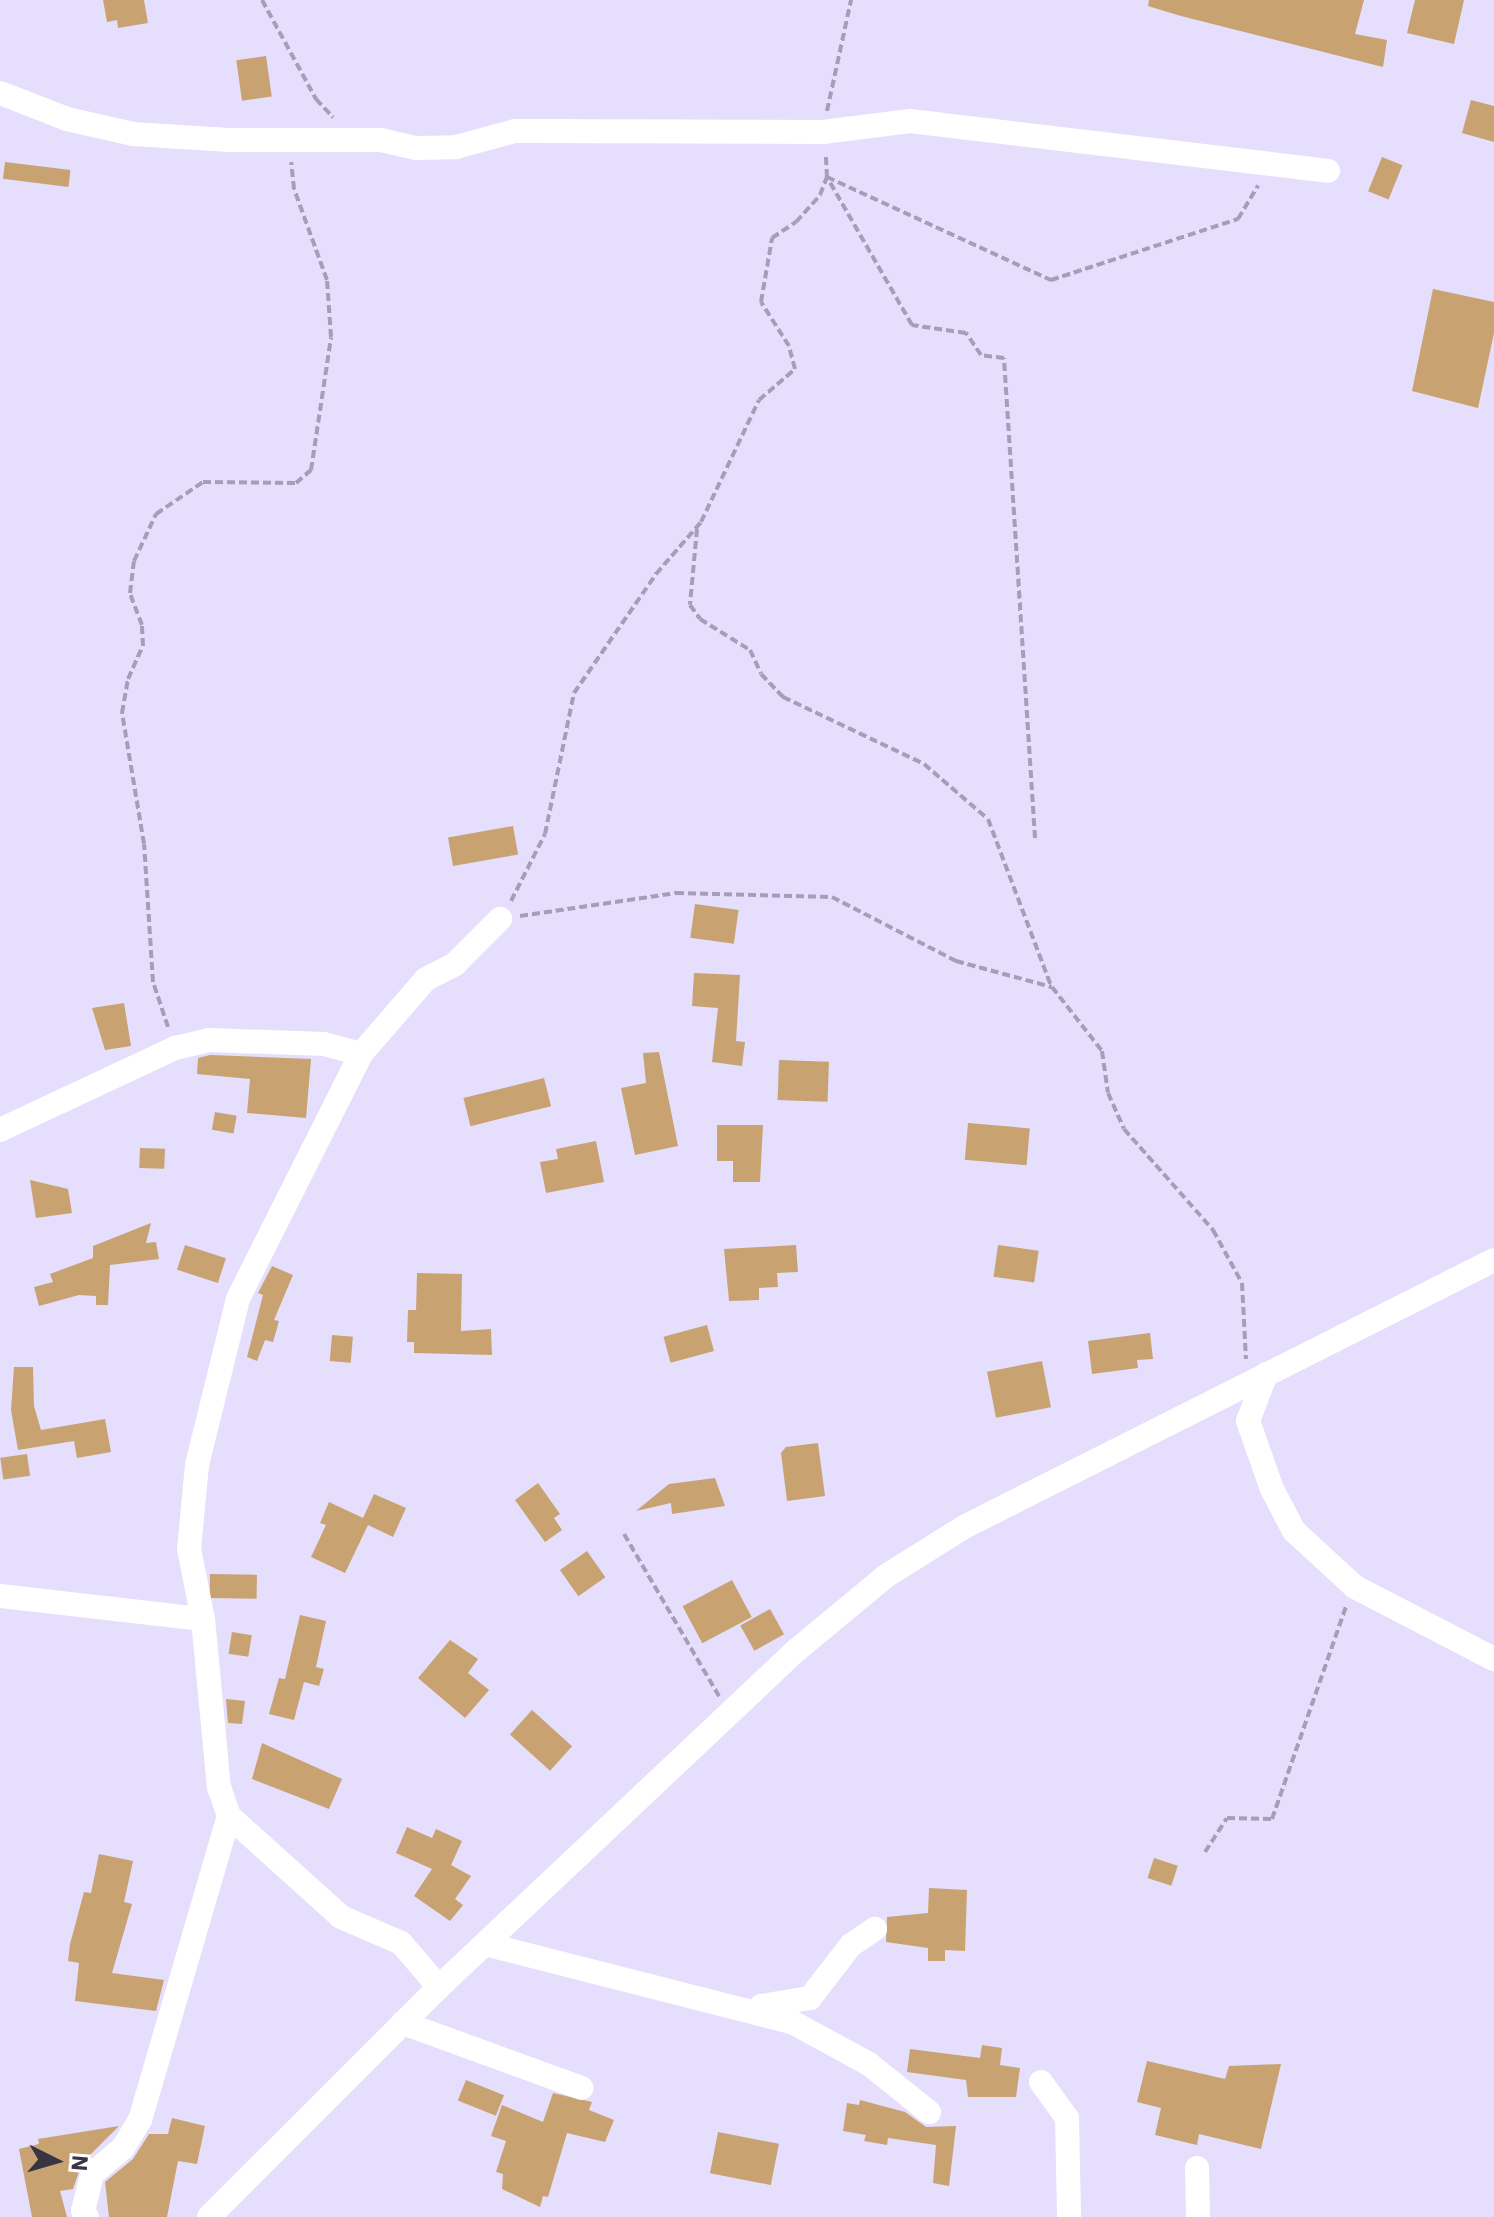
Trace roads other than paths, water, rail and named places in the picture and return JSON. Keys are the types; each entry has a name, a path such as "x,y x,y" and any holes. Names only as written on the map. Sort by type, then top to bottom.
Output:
{"street":[{"path":"0,93 67,119 133,134 356,139 417,148 456,147 515,131 823,132 910,121 1328,171"},
{"path":"439,1987 401,1943 341,1917 229,1816 219,1787 203,1619 189,1549 197,1465 238,1299 361,1054 426,979 455,964 500,919"},
{"path":"0,1130 175,1048 209,1040 324,1044 361,1054"},
{"path":"209,2217 439,1987 798,1649 886,1576 964,1527 1244,1389 1266,1374 1494,1260"},
{"path":"1266,1374 1248,1421 1272,1489 1294,1531 1355,1587 1494,1659"},
{"path":"0,1596 203,1619"},
{"path":"87,2217 83,2211 92,2174 123,2148 140,2120 229,1816"},
{"path":"741,2007 810,1998 851,1945 875,1929"},
{"path":"485,1944 741,2007 829,2038 929,2112"},
{"path":"403,2023 582,2088"},
{"path":"1041,2082 1067,2118 1069,2217"},
{"path":"1197,2168 1198,2217"}]}
